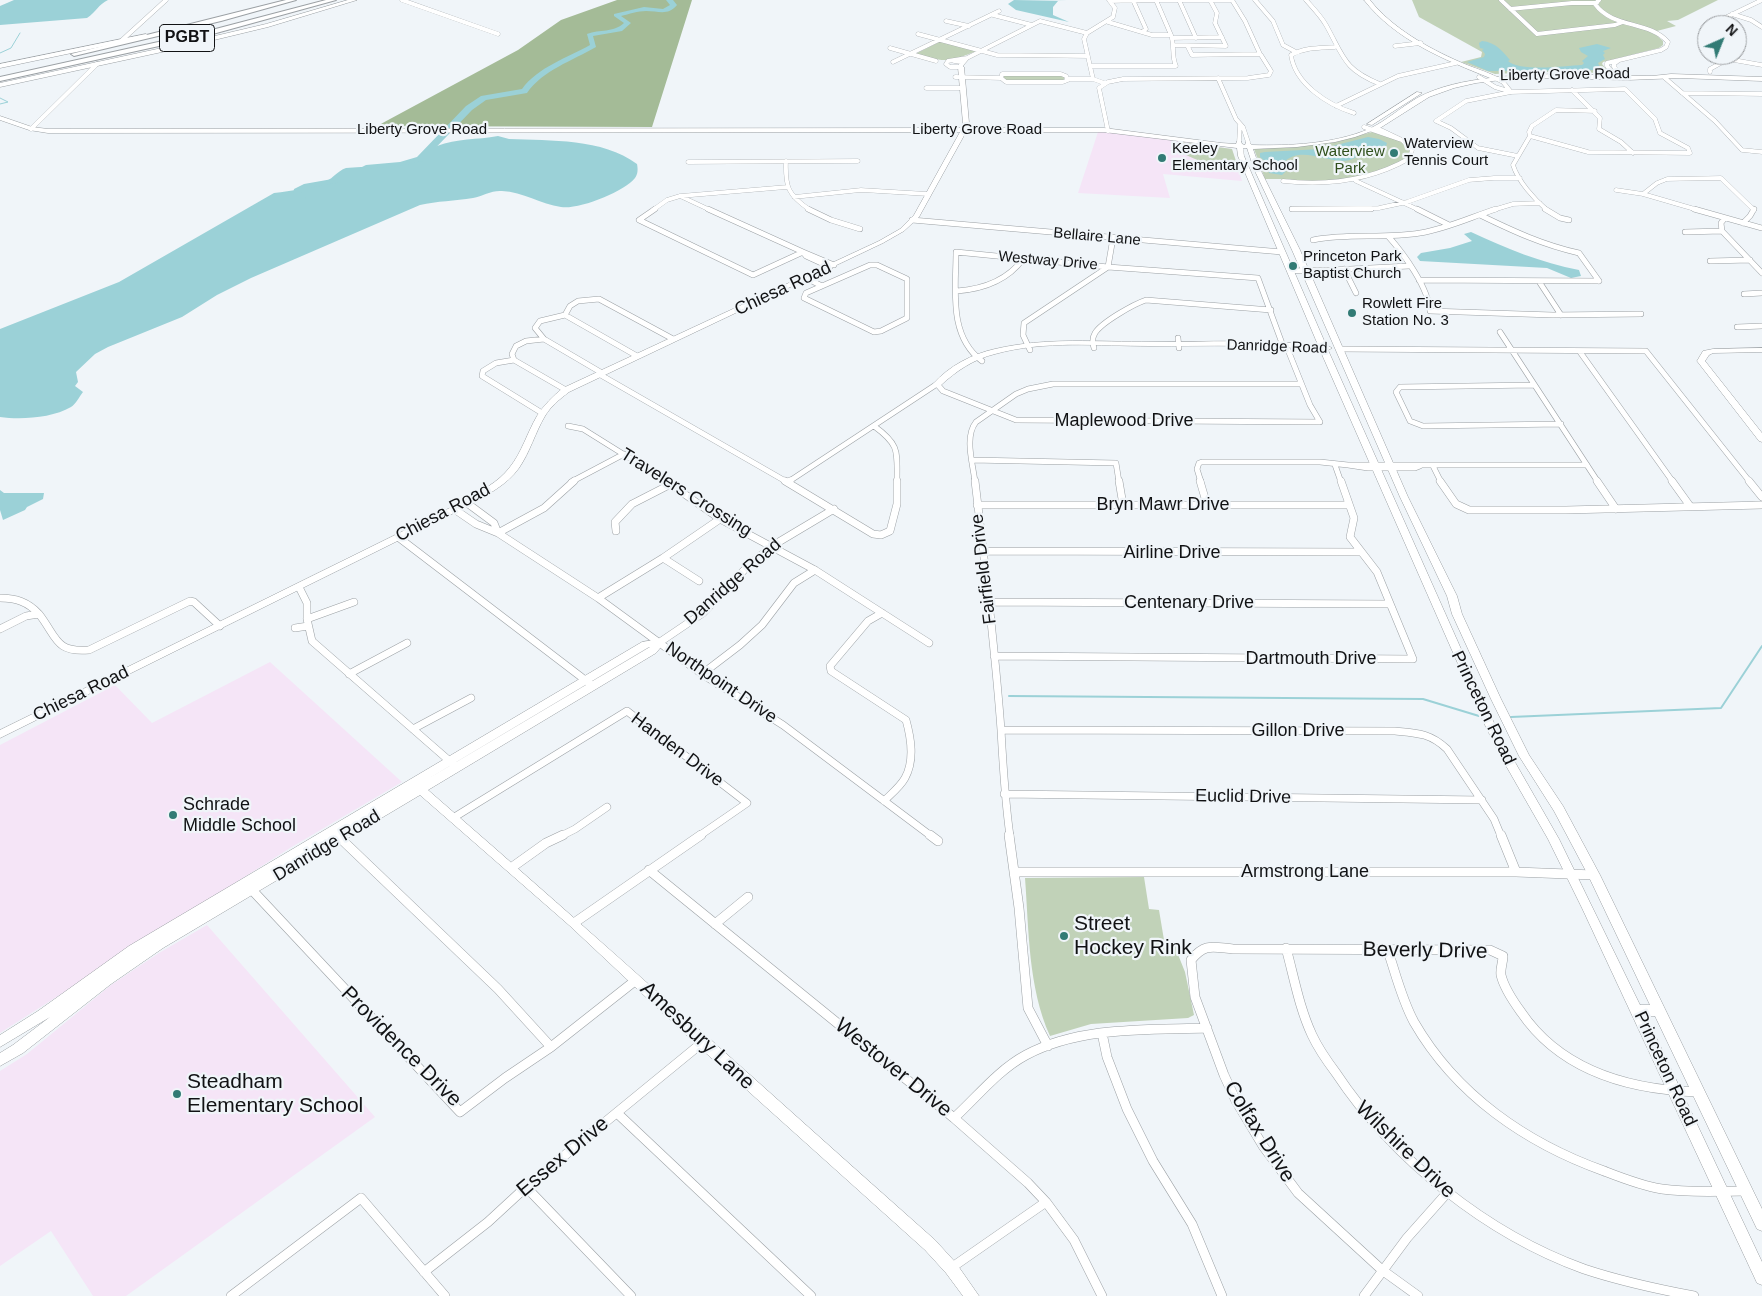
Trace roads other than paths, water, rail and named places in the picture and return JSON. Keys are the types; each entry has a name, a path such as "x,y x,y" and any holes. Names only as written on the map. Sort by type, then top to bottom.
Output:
{"highway":[{"path":"53,61 225,19 292,0"},
{"name":"PGBT","path":"0,79 53,61 184,32 309,0"},
{"name":"PGBT","path":"0,72 38,67 209,32 333,0"},
{"path":"38,67 139,53 305,14"}],"main road":[{"path":"0,66 121,41 292,0"},
{"path":"0,84 194,43 354,0"},
{"path":"1367,0 1382,16 1421,42 1464,66 1494,77"},
{"path":"948,64 958,77"},
{"path":"961,65 958,77 959,123 964,128"},
{"path":"1464,66 1481,79"},
{"name":"Liberty Grove Road","path":"1244,144 1302,140 1364,127 1380,119 1403,101 1421,92 1452,82 1538,72 1762,79"},
{"name":"Liberty Grove Road","path":"1619,76 1671,77"},
{"name":"Liberty Grove Road","path":"0,118 30,129 48,131 1108,128 1244,144 1327,141 1373,130 1388,123 1413,104 1428,96 1481,79"},
{"name":"Chiesa Road","path":"0,734 299,587 454,509 500,483 515,467 548,404 566,390 891,237 917,216 964,128"},
{"name":"Princeton Road","path":"1244,144 1248,175 1304,270 1404,497 1454,601 1457,614 1496,700 1524,756 1559,809 1594,875 1762,1224"},
{"name":"Princeton Road","path":"1270,210 1282,252 1375,466 1388,490 1434,601 1478,699 1505,757 1539,811 1571,874 1677,1092 1762,1278"},
{"path":"1310,316 1324,316"},
{"name":"Danridge Road","path":"937,384 979,360 1028,348 1179,343 1339,350"},
{"path":"1762,350 1712,351 1706,353 1700,361 1762,439"},
{"path":"1434,601 1454,601"},
{"path":"1450,638 1468,638"},
{"name":"Danridge Road","path":"0,1042 43,1015 133,948 417,786 589,684 652,651 660,642"},
{"path":"1478,699 1496,700"},
{"name":"Danridge Road","path":"4,1058 126,966 340,838 417,786"},
{"name":"Amesbury Lane","path":"417,786 574,922 703,1042 930,1245 951,1268 972,1296"},
{"path":"1539,811 1559,809"},
{"path":"1637,1010 1660,1011"},
{"path":"4,1058 14,1039 43,1015"}],"street":[{"path":"121,41 166,0"},
{"path":"402,0 497,32 412,0"},
{"path":"958,77 1001,78 1006,82 1063,82 1067,79 1094,79 1104,83 1122,79 1253,78 1269,75 1268,66 1232,0 1109,0"},
{"path":"1094,79 1084,39 1089,32 1108,22 1116,13 1109,0"},
{"path":"1133,0 1146,29 1142,32"},
{"path":"1091,66 1176,66 1172,57 1172,36 1156,0"},
{"path":"1179,0 1196,38"},
{"path":"1210,0 1217,12 1214,20 1228,54"},
{"path":"1255,0 1273,22 1283,45 1296,52"},
{"path":"1306,0 1325,24 1335,47 1348,68 1363,78 1380,84"},
{"path":"1501,0 1532,32 1537,34 1615,25 1623,22"},
{"path":"1732,14 1762,0"},
{"path":"1510,10 1597,2 1604,14 1653,31 1666,38 1668,42 1666,47 1661,50 1607,64"},
{"path":"893,62 999,12"},
{"path":"1732,14 1751,20 1762,27"},
{"path":"993,15 1032,25"},
{"path":"946,21 969,26"},
{"path":"961,65 967,58 978,51 1040,21 1089,32"},
{"path":"1108,22 1152,35 1196,38 1222,37"},
{"path":"918,34 978,51 1008,56 1088,56"},
{"path":"1395,46 1421,42"},
{"path":"1172,47 1226,46"},
{"path":"1188,47 1192,55 1260,54"},
{"path":"1335,47 1313,48 1296,52 1291,55 1291,60 1300,78 1317,94 1336,106 1354,113"},
{"path":"890,48 948,64 961,65"},
{"path":"948,64 967,58"},
{"path":"1607,64 1614,64 1621,60"},
{"path":"954,61 961,65"},
{"path":"1747,61 1762,64"},
{"path":"1336,106 1380,84 1410,72 1456,62"},
{"path":"30,129 97,64"},
{"path":"1607,64 1619,76"},
{"path":"1614,64 1619,76"},
{"path":"1710,72 1710,69 1716,65"},
{"path":"1001,78 1002,74 1064,74 1067,79"},
{"path":"1494,77 1507,86 1511,92"},
{"path":"1671,77 1684,93 1715,121 1742,150 1762,152"},
{"name":"Princeton Road","path":"1218,78 1240,125 1243,127 1244,144"},
{"path":"1481,79 1511,92"},
{"path":"1104,83 1100,88 1099,95 1108,128"},
{"path":"926,88 959,88"},
{"path":"1518,156 1478,148 1458,133 1436,121 1466,101 1511,92 1626,89 1655,119 1660,133 1688,148 1690,153 1588,152 1530,136"},
{"path":"1572,90 1600,118 1599,129 1621,142 1634,153"},
{"path":"1684,93 1762,94"},
{"path":"1569,220 1552,214 1540,203 1514,169 1518,156 1530,136 1529,132 1532,126 1556,110 1594,111"},
{"name":"Princeton Road","path":"1240,125 1244,144"},
{"path":"1283,181 1341,183 1356,181 1401,164 1410,158 1412,150 1402,140 1364,127"},
{"path":"786,161 787,187 794,197 813,211 848,227 860,229"},
{"path":"688,162 858,161"},
{"path":"1292,209 1358,209 1405,203 1462,182 1482,178 1520,178"},
{"path":"1643,194 1657,183 1667,179 1720,178 1726,180 1754,210 1743,223"},
{"path":"1356,181 1405,203 1449,226"},
{"path":"787,187 680,196 667,200 639,220 753,275 802,252"},
{"path":"794,197 834,190 893,190 928,194"},
{"path":"1616,190 1643,194 1762,228"},
{"path":"680,196 802,252 806,256 832,266"},
{"path":"1313,240 1326,237 1388,236 1420,233 1449,226 1512,205 1540,203"},
{"path":"1419,280 1484,280 1540,283 1599,281 1579,253 1530,239 1480,215"},
{"path":"1726,218 1722,220 1720,227 1722,231 1762,272"},
{"name":"Bellaire Lane","path":"912,220 1282,252"},
{"path":"1685,232 1722,231"},
{"path":"1388,236 1407,258 1409,266 1419,280 1429,300 1430,311 1438,313 1561,315 1641,314"},
{"path":"1028,348 1023,335 1024,323 1108,267 1112,238"},
{"name":"Westway Drive","path":"979,360 963,344 958,328 956,252 1108,267 1258,278 1271,310"},
{"path":"957,291 974,290 989,286 1016,268 1023,259"},
{"path":"1710,262 1750,260"},
{"path":"877,265 907,279 907,318 881,331 868,330 804,298 806,293 822,286 866,266 877,265"},
{"path":"1290,270 1313,272 1409,266"},
{"path":"1344,269 1356,293"},
{"path":"806,278 822,286"},
{"path":"1540,283 1561,315"},
{"path":"1744,294 1762,293"},
{"path":"568,317 566,310 575,302 591,298 599,299 673,339"},
{"path":"1093,346 1096,330 1133,304 1146,300 1271,310 1301,384"},
{"path":"637,356 568,317 540,321 535,328 544,339 600,373 874,534 881,536 890,531 897,504 897,452 890,438 874,426"},
{"path":"1737,327 1762,326"},
{"path":"1500,332 1514,349 1534,385 1616,509"},
{"path":"544,339 518,344 511,350 510,354 514,360 566,390"},
{"path":"1339,350 1514,349 1580,352 1646,351 1762,497"},
{"path":"1580,352 1690,506"},
{"path":"514,360 496,363 483,370 482,376 542,413"},
{"name":"Maplewood Drive","path":"937,384 943,391 990,411 1007,418 1024,420 1320,422 1301,384"},
{"name":"Danridge Road","path":"788,482 937,384"},
{"name":"Fairfield Drive","path":"1048,1046 1028,1008 1015,872 1004,794 1001,730 989,602 972,460 970,435 972,427 990,411 1028,389 1053,384 1301,384"},
{"path":"1534,385 1400,387 1396,392 1410,421 1415,424 1448,427 1560,424"},
{"name":"Travelers Crossing","path":"568,426 583,429 671,484 720,519 815,570 929,643"},
{"path":"498,533 544,508 570,482 624,454"},
{"path":"972,460 1116,462 1123,505"},
{"path":"1207,505 1197,469 1199,463 1202,462 1320,462 1335,465 1375,466 1587,465"},
{"name":"Dartmouth Drive","path":"994,656 1413,660 1372,562 1360,552 1350,537 1354,518 1335,465"},
{"path":"1433,466 1452,502 1462,509 1616,509 1762,506"},
{"path":"616,531 615,522 632,504 671,484"},
{"name":"Northpoint Drive","path":"467,502 494,522 498,533"},
{"name":"Bryn Mawr Drive","path":"977,505 1349,506"},
{"name":"Northpoint Drive","path":"454,509 476,524 498,533 598,598 702,674 784,725 938,841"},
{"name":"Danridge Road","path":"660,642 703,613 749,565 772,546 834,509"},
{"path":"598,598 664,558 720,519"},
{"path":"398,537 589,684"},
{"name":"Airline Drive","path":"983,552 1360,552"},
{"path":"664,558 699,581"},
{"path":"702,674 740,645 762,625 794,583 815,570"},
{"path":"299,587 308,602 308,622 312,641 454,764"},
{"path":"0,598 21,600 31,606 45,621 59,646 72,652 89,650 190,601 194,602 220,626"},
{"path":"295,628 354,602"},
{"name":"Centenary Drive","path":"989,602 1389,604"},
{"path":"882,613 868,621 830,666 831,671 906,720 909,730 910,764 904,779 884,801"},
{"path":"0,629 26,616 39,614"},
{"path":"349,674 407,643"},
{"path":"414,729 471,698"},
{"name":"Handen Drive","path":"452,818 627,711 747,803 649,870"},
{"name":"Gillon Drive","path":"1001,730 1411,732 1432,737 1442,743 1494,819 1516,872"},
{"name":"Euclid Drive","path":"1004,794 1482,800"},
{"path":"511,868 546,843 575,829 607,807"},
{"path":"340,838 498,989 551,1047"},
{"path":"574,922 649,870"},
{"name":"Westover Drive","path":"649,870 954,1118 1028,1183 1046,1202 1074,1240 1102,1296"},
{"name":"Armstrong Lane","path":"1015,872 1516,872 1594,875"},
{"name":"Providence Drive","path":"253,891 460,1112 505,1078 551,1047 636,980"},
{"path":"715,924 748,897"},
{"name":"Beverly Drive","path":"1200,949 1210,947 1388,951 1490,950 1503,956 1501,974 1518,1010 1545,1042 1562,1054 1605,1078 1625,1084 1677,1092 1700,1092"},
{"name":"Wilshire Drive","path":"1286,948 1308,1025 1318,1048 1339,1080 1376,1126 1447,1193 1497,1226 1578,1266 1630,1284 1694,1296"},
{"name":"Colfax Drive","path":"1200,949 1192,960 1191,970 1196,997 1236,1101 1263,1146 1298,1194 1382,1270 1418,1296"},
{"path":"1388,951 1405,1003 1424,1040 1437,1058 1464,1087 1495,1115 1531,1139 1561,1155 1603,1172 1662,1188 1745,1191"},
{"path":"954,1118 1004,1071 1026,1055 1048,1046 1102,1033 1207,1028"},
{"path":"1102,1033 1107,1057 1127,1109 1153,1161 1192,1224 1222,1296"},
{"name":"Essex Drive","path":"424,1272 488,1222 526,1187 703,1042"},
{"path":"617,1113 811,1296"},
{"path":"526,1187 631,1296"},
{"path":"1364,1296 1407,1238 1447,1193"},
{"path":"231,1296 361,1198 445,1296"},
{"path":"951,1268 1046,1202"}],"water":[{"path":"14,0 108,0 87,18 0,25 0,6"},
{"path":"1014,0 1067,1 1058,1 1053,7 1053,15 1069,22 1016,10 1008,4"},
{"path":"1482,41 1502,51 1510,60 1508,61 1532,67 1582,65 1584,63 1582,61 1588,56 1581,52 1579,48 1597,44 1611,48 1603,51 1605,59 1598,63 1601,69 1597,70 1488,71 1467,62 1484,57 1485,54 1482,50 1484,49 1480,48 1479,43"},
{"path":"498,136 509,139 576,142 592,145 608,149 623,156 637,164 638,170 635,178 621,189 600,199 578,206 561,207 510,192 498,191 473,198 420,205 251,278 217,295 182,317 95,354 76,372 78,382 75,386 83,392 71,407 46,416 0,417 0,329 119,282 274,193 300,189 329,180 346,168 401,165 411,162 445,143"},
{"path":"1368,137 1387,143 1386,146 1361,149 1355,158 1346,161 1310,155 1292,157 1284,162 1286,171 1282,175 1269,173 1267,163 1260,157 1260,153 1265,152 1321,149"},
{"path":"1471,232 1537,259 1579,270 1581,276 1571,278 1547,268 1420,261 1417,257 1421,253 1450,248 1472,241 1464,234"},
{"path":"0,490 4,493 44,493 43,499 3,520 0,510"}],"waterway":[{"path":"366,167 400,164 420,159 469,108 484,98 524,91 529,84 546,71 594,46 589,35 598,32 614,32 620,30 628,23 616,15 644,9 667,10 674,5 669,0"},
{"path":"0,53 11,48 20,33"},
{"path":"0,98 8,102 0,104"},
{"path":"302,198 297,195 297,191 307,186 338,180"},
{"path":"1511,717 1721,708 1762,646"},
{"path":"1009,696 1423,699 1479,716"}],"place":[{"name":"Waterview Tennis Court","path":"1394,153"},
{"name":"Keeley Elementary School","path":"1162,158"},
{"name":"Princeton Park Baptist Church","path":"1293,266"},
{"name":"Rowlett Fire Station No. 3","path":"1352,313"},
{"name":"Schrade Middle School","path":"173,815"},
{"name":"Street Hockey Rink","path":"1064,936"},
{"name":"Steadham Elementary School","path":"177,1094"}],"park label":[{"name":"Waterview Park","path":"1350,160"}]}
